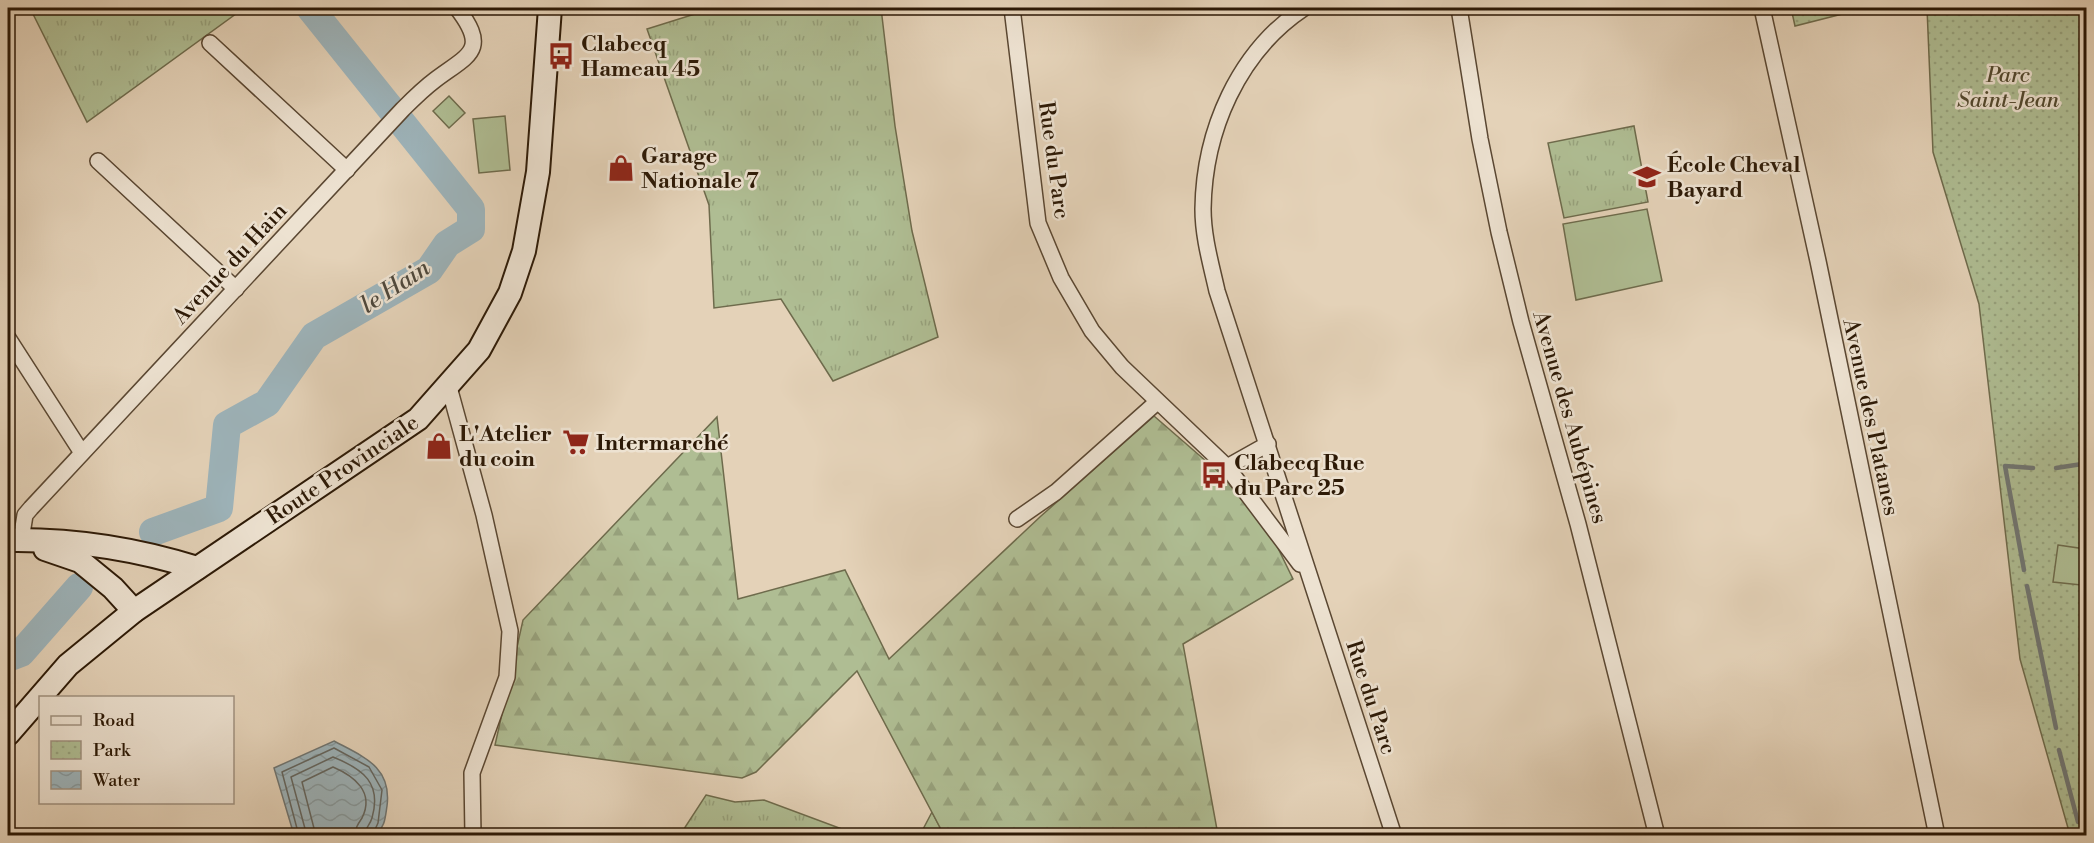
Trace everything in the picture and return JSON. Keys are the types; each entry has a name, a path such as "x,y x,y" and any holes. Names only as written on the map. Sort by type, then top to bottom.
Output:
{"main road":[{"name":"Route Provinciale","path":"41,696 68,665 134,611 418,419 449,387 479,350 510,293 524,251 538,172 550,8"},
{"path":"14,540 90,544 161,557 197,568"},
{"path":"14,540 80,561 113,588 134,611"},
{"name":"Route Provinciale","path":"8,734 39,698"}],"street":[{"name":"Avenue du Hain","path":"14,540 25,515 82,453 403,109 436,79 457,67 472,49 474,36 469,24 457,8"},
{"name":"Rue du Parc","path":"1012,8 1038,223 1061,278 1092,331 1122,367 1227,467 1308,573"},
{"name":"Rue du Parc","path":"1304,8 1260,46 1227,95 1214,137 1205,180 1203,210 1210,262 1217,291 1394,836"},
{"name":"Avenue des Aubépines","path":"1459,8 1480,138 1499,232 1521,322 1578,524 1657,836"},
{"name":"Avenue des Platanes","path":"1762,8 1937,836"},
{"path":"210,43 347,170"},
{"path":"98,161 236,289"},
{"path":"8,338 82,453"},
{"path":"449,387 484,514 510,631 507,677 472,773 473,836"},
{"path":"1017,519 1056,492 1157,402"},
{"path":"1227,467 1268,444"}],"green space":[{"path":"30,8 244,8 87,122"},
{"path":"714,8 881,8 895,126 912,231 938,337 833,381 781,299 714,308 709,205 647,29"},
{"path":"1791,8 1866,8 1795,26"},
{"name":"Parc Saint-Jean","path":"1927,8 2086,8 2086,835 2070,835 2020,659 1979,304 1933,152"},
{"path":"449,96 465,113 449,128 433,111"},
{"path":"505,116 510,170 479,173 473,119"},
{"path":"1634,126 1648,202 1564,218 1548,143"},
{"path":"1647,209 1662,281 1576,300 1563,224"},
{"path":"1154,416 1222,475 1273,538 1293,579 1183,644 1218,835 944,835 857,671 756,772 742,778 495,745 523,620 717,417 738,599 845,570 889,659 1041,516"},
{"path":"2058,545 2085,549 2081,585 2053,582"},
{"path":"706,795 735,802 764,800 858,835 680,835"},
{"path":"932,812 944,835 920,835"}],"water":[{"path":"334,741 356,752 374,765 385,782 386,815 376,835 294,835 274,768"}],"waterway":[{"name":"le Hain","path":"153,532 219,508 227,425 267,403 314,336 429,270 447,244 471,229 471,209 310,8"},
{"path":"2056,468 2082,464 2086,452"},
{"path":"2024,570 2005,466 2033,468"},
{"path":"2027,586 2056,728"},
{"name":"le Hain","path":"8,658 21,653 79,587"},
{"path":"2059,750 2078,822"}],"place":[{"name":"Clabecq Hameau 45","path":"561,56"},
{"name":"Garage Nationale 7","path":"621,168"},
{"name":"École Cheval Bayard","path":"1647,177"},
{"name":"Intermarché","path":"576,442"},
{"name":"L'Atelier du coin","path":"439,446"},
{"name":"Clabecq Rue du Parc 25","path":"1214,475"}]}
